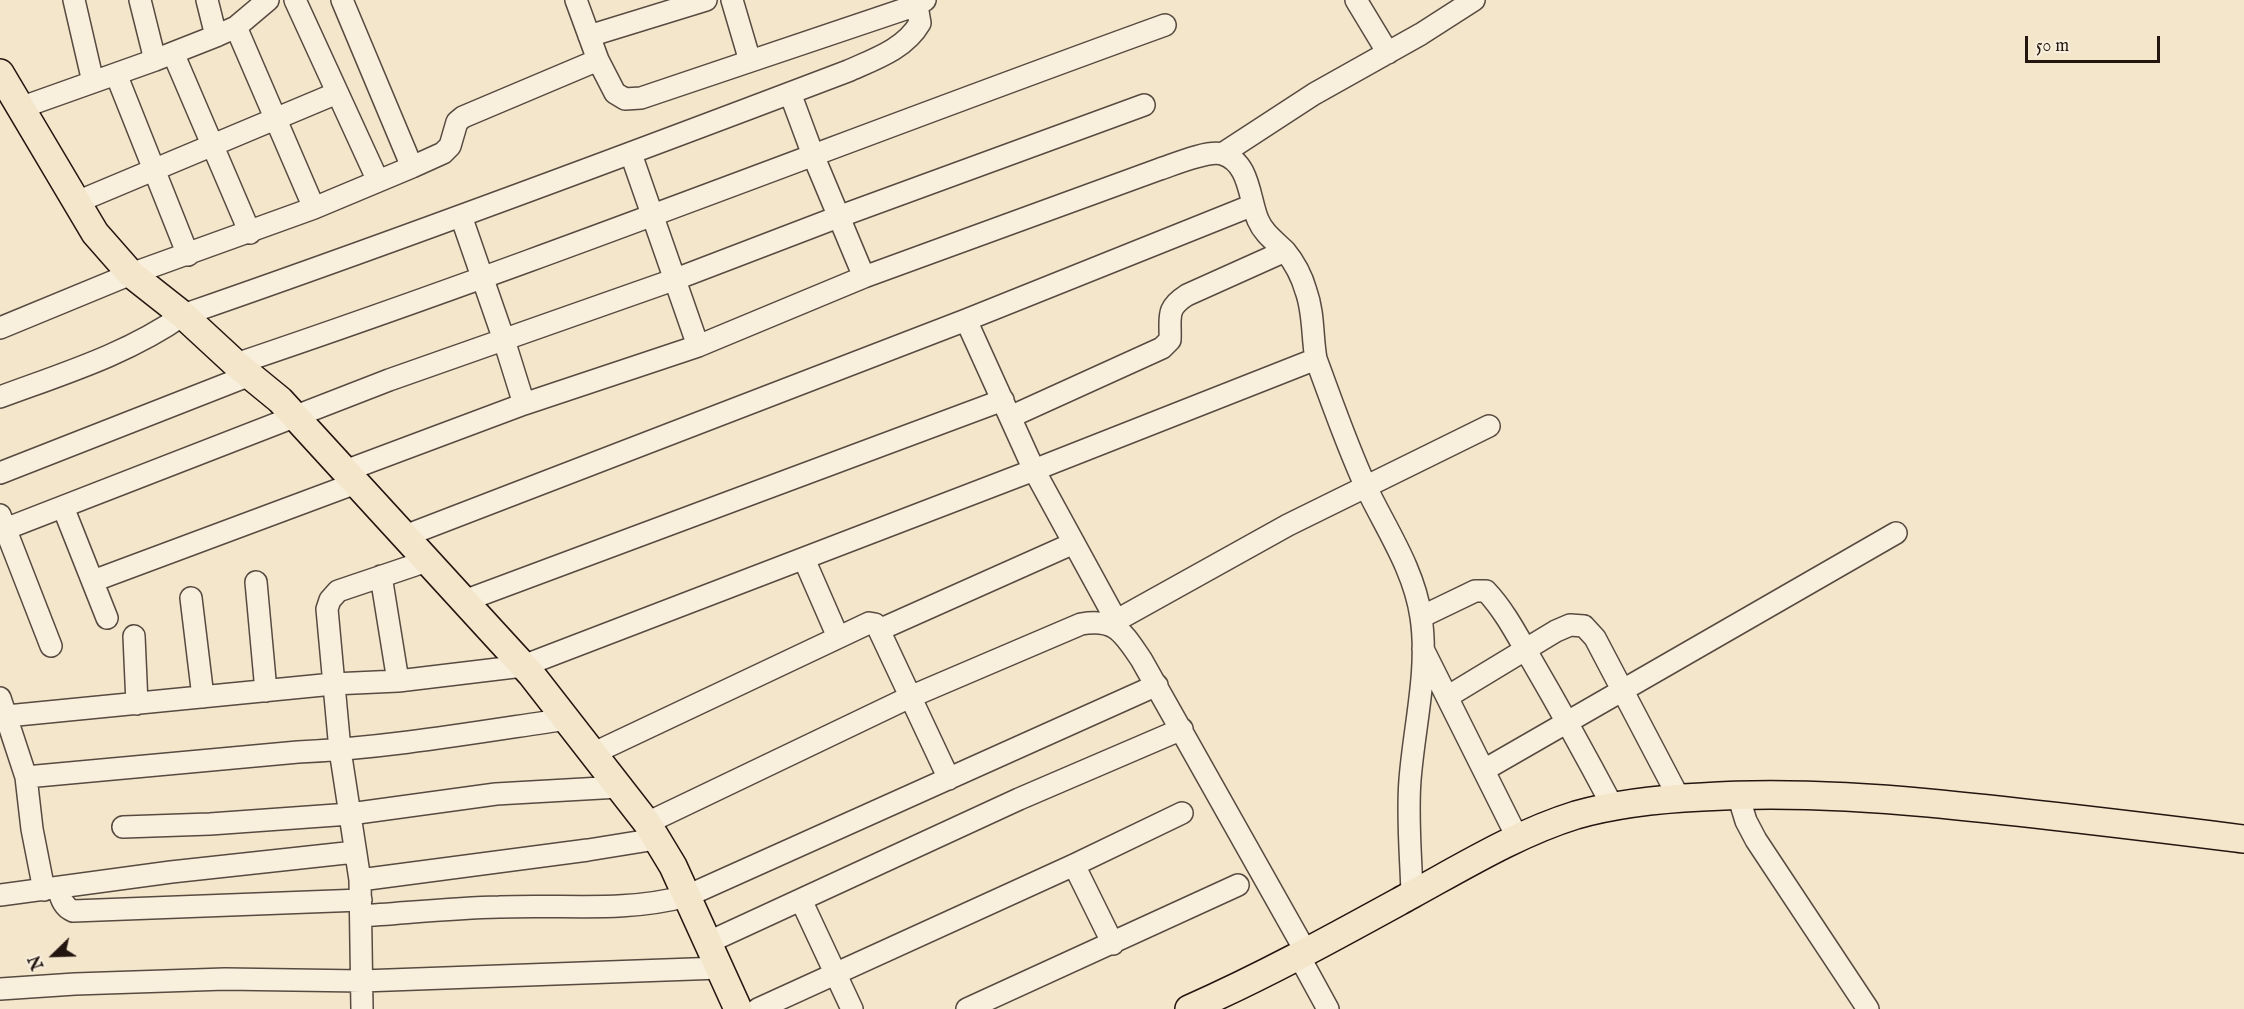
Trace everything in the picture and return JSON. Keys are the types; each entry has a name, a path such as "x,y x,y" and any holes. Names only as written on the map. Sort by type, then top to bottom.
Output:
{"main road":[{"path":"0,73 95,233 131,274 183,315 243,370 280,400 523,666 594,753 652,831 687,896 738,1009"},
{"path":"1189,1009 1240,987 1518,838 1575,816 1645,800 1798,793 1880,798 2022,812 2244,839"}],"street":[{"path":"74,0 93,82"},
{"path":"140,0 164,57 213,145 250,233"},
{"path":"207,0 216,36"},
{"path":"20,108 216,36 236,27 268,0"},
{"path":"295,0 378,181"},
{"path":"342,0 412,167"},
{"path":"0,397 132,346 183,315 631,154 848,71 903,44 913,35 920,23 919,2 641,98 625,99 615,93 598,60 576,0"},
{"path":"589,36 706,0"},
{"path":"732,0 750,61"},
{"path":"1356,0 1388,53"},
{"path":"93,581 351,477 524,404 698,346 864,277 1160,169 1208,154 1222,154 1314,94 1388,53 1474,0"},
{"path":"0,473 364,321 1165,25"},
{"path":"236,27 314,208"},
{"path":"0,328 131,274 250,233 412,167 443,153 450,146 457,122 463,117 598,60"},
{"path":"116,74 188,255"},
{"path":"77,202 337,93"},
{"path":"790,93 864,277"},
{"path":"51,646 2,525 63,507 294,416 676,279 1144,105"},
{"path":"631,154 698,346"},
{"path":"1222,154 1240,167 1265,232 1285,251 1300,274 1311,306 1312,340 1316,359 1366,486 1409,571 1421,617 1420,686 1409,784 1412,894"},
{"path":"405,536 966,320 1253,205"},
{"path":"461,216 524,404"},
{"path":"464,601 1006,409 1162,348 1170,340 1170,310 1175,302 1285,251"},
{"path":"966,320 1034,470 1074,543 1113,622 1123,633 1182,729 1303,954 1328,1009"},
{"path":"1156,685 687,896 657,904 611,908 500,907 361,899 73,911 67,909 51,889 32,830 26,777 4,707 138,704 333,684 398,681 523,666 1316,359"},
{"path":"361,899 588,850 652,831 910,697 1081,624 1113,622 1288,525 1489,426"},
{"path":"63,507 107,618"},
{"path":"1484,770 1896,533"},
{"path":"879,630 1074,543"},
{"path":"804,559 838,637"},
{"path":"362,1009 361,899 340,750 327,609 330,600 338,591 427,561"},
{"path":"381,576 398,681"},
{"path":"256,582 266,691"},
{"path":"1421,617 1475,591 1486,591 1497,603 1567,722 1613,807"},
{"path":"191,598 203,697"},
{"path":"594,753 869,623 875,624 879,630 949,779"},
{"path":"1447,697 1524,649 1563,628 1570,625 1584,626 1595,638 1624,690 1679,798"},
{"path":"134,636 138,704"},
{"path":"1422,648 1518,838"},
{"path":"26,777 340,750 467,735 567,719"},
{"path":"709,942 1019,799 1182,729"},
{"path":"123,827 210,824 350,814 496,794 619,787"},
{"path":"1738,795 1746,821 1756,840 1868,1009"},
{"path":"758,1009 1074,866 1182,813"},
{"path":"0,895 171,872 356,852"},
{"path":"1074,866 1113,944"},
{"path":"967,1009 1238,885"},
{"path":"801,900 852,1009"},
{"path":"0,989 225,979 362,981 720,968"}]}
